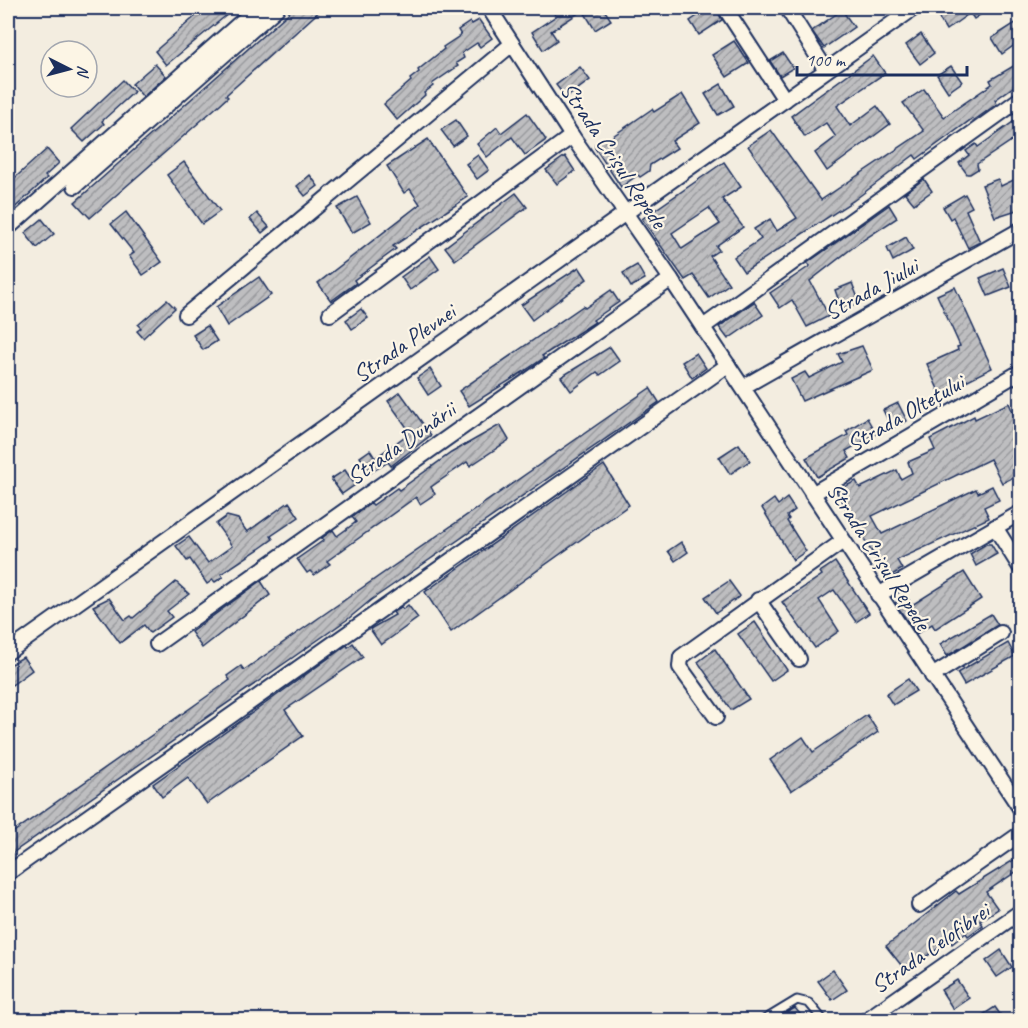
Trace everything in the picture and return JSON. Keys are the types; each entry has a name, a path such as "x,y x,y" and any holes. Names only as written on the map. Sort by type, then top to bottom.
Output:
{"street":[{"path":"8,228 257,8"},
{"path":"75,186 277,8"},
{"name":"Strada Crișul Repede","path":"489,8 572,136 743,387 1020,808"},
{"path":"725,8 785,100"},
{"path":"786,8 826,70"},
{"name":"Strada Plevnei","path":"8,652 914,8"},
{"path":"186,315 512,44"},
{"path":"703,327 1020,99"},
{"path":"330,314 572,136"},
{"name":"Strada Jiului","path":"743,387 1020,230"},
{"name":"Strada Dunării","path":"157,644 671,279"},
{"path":"8,873 728,365"},
{"name":"Strada Oltețului","path":"812,494 1020,372"},
{"path":"878,595 1020,513"},
{"path":"995,527 1020,567"},
{"path":"716,717 679,663 681,657 843,541"},
{"path":"758,600 799,659"},
{"path":"932,676 1001,633"},
{"path":"919,905 1020,834"},
{"name":"Strada Celofibrei","path":"866,1020 1020,912"}],"lane":[{"path":"764,1020 797,1000 809,1003 823,1020"}],"building":[{"path":"205,8 223,8 228,14 166,65 155,51"},
{"path":"294,8 323,8 226,95 228,97 90,218 75,202"},
{"path":"550,8 603,8 611,20 595,30 583,10 551,31 557,40 543,50 532,32 556,16"},
{"path":"709,8 716,8 722,20 699,35 690,21"},
{"path":"948,8 990,8 974,19 970,13 946,30 937,15"},
{"path":"842,10 854,27 824,48 812,31"},
{"path":"479,20 492,38 480,47 477,43 462,53 464,58 456,63 458,66 432,84 433,86 424,93 425,95 397,120 384,104 411,81 410,79 419,72 418,70 444,49 443,47 461,35 458,30 470,22 472,24"},
{"path":"1020,20 1020,41 1002,54 992,38"},
{"path":"921,34 934,53 920,64 906,45"},
{"path":"734,41 749,63 727,77 712,55"},
{"path":"783,53 793,68 780,76 770,61"},
{"path":"873,56 885,73 837,106 850,126 877,106 890,124 827,171 815,153 836,137 826,123 805,137 791,116"},
{"path":"1020,62 1020,82 995,100 997,104 973,121 972,119 917,159 914,155 853,201 744,272 734,257 761,239 754,229 770,219 777,231 797,218 748,146 771,130 821,200 924,131 903,103 924,89 944,117 992,84 990,80"},
{"path":"155,64 166,76 143,97 132,84"},
{"path":"951,66 962,82 948,92 937,75"},
{"path":"580,67 590,80 566,98 556,85"},
{"path":"123,80 134,92 102,121 104,124 84,142 71,129"},
{"path":"721,84 734,106 718,115 705,94"},
{"path":"682,94 700,123 672,141 677,148 650,165 649,171 640,177 638,175 621,187 595,148 595,144 605,137 607,140 652,109 654,112"},
{"path":"527,113 546,140 525,155 512,137 487,157 477,144 497,127 501,133"},
{"path":"1020,117 1020,135 977,164 978,169 967,174 959,163 969,155 966,151 976,144 978,147"},
{"path":"456,120 467,136 453,146 441,130"},
{"path":"428,139 468,197 393,246 396,249 354,280 356,283 331,301 318,283 420,204 410,189 404,193 387,166"},
{"path":"47,149 59,163 45,176 47,178 8,214 8,184"},
{"path":"478,155 489,170 477,179 466,164"},
{"path":"565,156 575,171 557,184 546,170"},
{"path":"184,162 220,211 202,224 167,175"},
{"path":"724,162 741,187 722,199 743,227 716,246 719,250 710,256 729,284 709,298 693,275 685,280 642,219","holes":["709,208 720,224 682,249 672,233"]},
{"path":"310,175 318,186 305,196 297,186"},
{"path":"1020,177 1020,209 995,217 982,185 998,179 1001,186"},
{"path":"924,179 932,191 914,204 905,193"},
{"path":"516,193 527,207 455,260 445,247"},
{"path":"965,194 972,207 966,210 980,242 968,248 953,217 950,219 943,207"},
{"path":"357,197 371,222 352,233 337,208"},
{"path":"889,205 897,218 860,242 810,281 829,316 807,327 792,300 780,308 770,293 810,266 807,263"},
{"path":"126,212 162,262 143,275 129,256 134,253 111,224"},
{"path":"257,213 269,227 262,233 250,219"},
{"path":"42,219 54,234 37,248 25,233"},
{"path":"906,237 913,250 893,261 887,248"},
{"path":"430,256 439,269 410,290 401,277"},
{"path":"637,265 645,279 631,287 623,273"},
{"path":"579,267 587,279 532,320 521,305"},
{"path":"1003,268 1011,287 988,296 980,278"},
{"path":"259,277 271,295 227,326 216,307"},
{"path":"852,283 860,303 842,310 835,290"},
{"path":"955,287 992,368 940,394 927,364 958,350 957,347 960,346 937,295"},
{"path":"611,290 619,302 593,320 595,322 469,406 459,391 583,306 585,308"},
{"path":"167,300 175,308 143,338 137,331 141,328 138,325"},
{"path":"754,302 763,315 728,339 719,327"},
{"path":"361,309 368,318 352,329 346,320"},
{"path":"207,326 217,341 203,350 193,335"},
{"path":"862,346 873,370 802,401 791,379 805,372 809,378 842,362 838,354"},
{"path":"610,347 620,361 600,375 597,372 571,391 561,377"},
{"path":"696,353 706,368 692,378 682,362"},
{"path":"430,369 441,386 428,395 417,378"},
{"path":"650,388 659,402 371,600 348,619 8,856 8,836 226,683 230,680 227,676 241,666 244,670"},
{"path":"400,392 431,435 391,466 388,462 370,473 360,457 370,450 375,458 408,434 406,431 408,429 388,401"},
{"path":"898,403 907,421 892,428 883,410"},
{"path":"1009,403 1020,429 1020,474 1002,483 990,459 872,516 882,534 976,489 978,493 992,486 999,500 984,507 989,518 897,560 902,569 887,578 836,491 856,481 860,488 897,470 901,479 912,473 908,462 935,450 930,439 974,416 975,419"},
{"path":"867,418 876,434 846,451 850,458 817,477 806,458 848,435 846,431"},
{"path":"500,425 509,440 470,466 467,462 431,487 435,494 420,504 416,497 327,561 330,564 314,575 310,571 307,573 297,559 324,540 322,538 333,530 337,536 356,522 352,517 371,503 373,505 397,488 399,490 451,453"},
{"path":"739,444 750,461 730,474 719,457"},
{"path":"604,465 629,505 451,632 425,592"},
{"path":"345,470 355,485 342,494 331,479"},
{"path":"787,498 795,510 787,516 789,519 787,521 806,551 793,560 762,508 774,499 778,505"},
{"path":"289,502 299,517 271,536 273,539 221,574 223,577 215,582 213,580 207,584 190,559 187,561 176,546 189,537 208,563 232,546 216,524 227,516 238,519 247,532"},
{"path":"681,542 688,552 675,561 668,551"},
{"path":"986,544 991,544 997,554 976,566 970,554"},
{"path":"835,562 869,613 856,622 834,590 819,600 839,631 815,648 782,602 822,575 820,572"},
{"path":"964,572 981,599 935,629 932,624 916,634 895,603 906,596 912,605"},
{"path":"261,581 270,595 202,648 191,632"},
{"path":"729,581 740,596 716,613 705,597"},
{"path":"176,582 189,594 167,611 172,617 150,633 144,625 120,643 93,606 109,598 125,620 131,616 133,618"},
{"path":"408,605 418,618 381,645 370,629 395,615 393,612"},
{"path":"991,614 998,625 947,656 940,644"},
{"path":"755,622 787,670 771,681 738,634"},
{"path":"353,643 363,657 285,710 303,736 207,804 188,778 162,797 153,784 347,645 348,647"},
{"path":"1008,643 1015,656 964,685 957,673"},
{"path":"715,649 749,699 731,710 698,662"},
{"path":"23,657 32,670 12,685 8,678 8,666"},
{"path":"908,679 916,691 893,705 886,694"},
{"path":"867,715 878,732 791,791 770,760 803,737 813,752"},
{"path":"1020,856 1020,869 986,892 998,909 980,921 983,925 968,936 966,933 952,944 950,941 924,958 922,956 905,970 886,946 956,891 959,894"},
{"path":"1001,950 1012,967 997,977 986,961"},
{"path":"833,970 847,990 832,1000 818,981"},
{"path":"957,980 969,998 953,1009 941,990"},
{"path":"995,1007 1004,1020 975,1020"},
{"path":"795,1008 805,1020 774,1020"}]}
